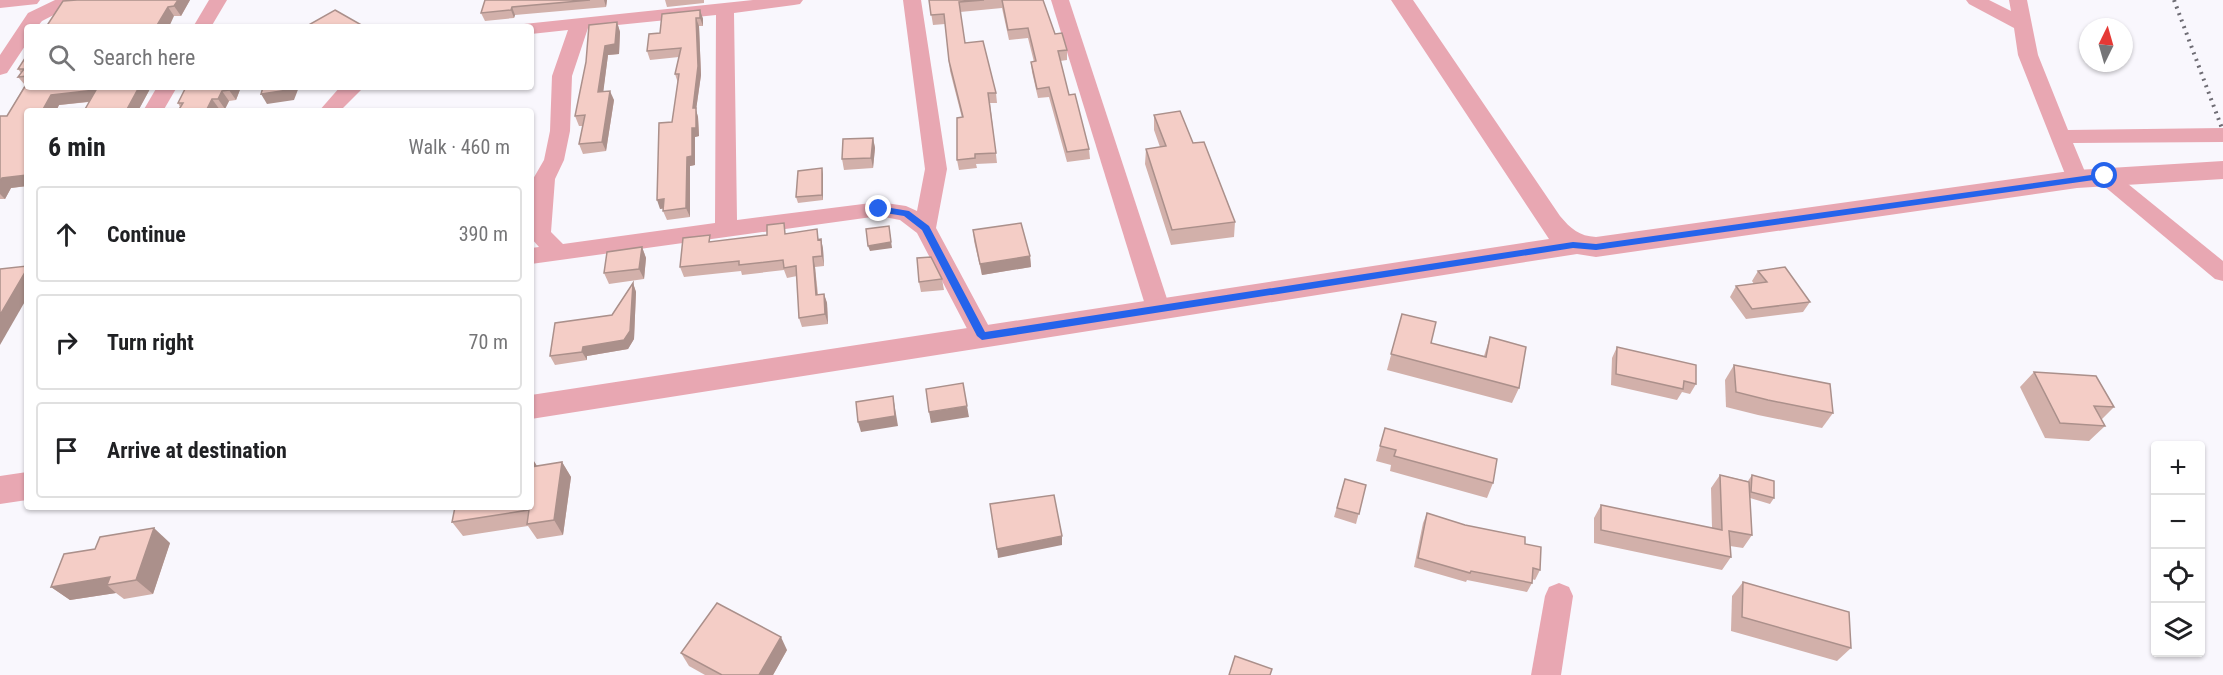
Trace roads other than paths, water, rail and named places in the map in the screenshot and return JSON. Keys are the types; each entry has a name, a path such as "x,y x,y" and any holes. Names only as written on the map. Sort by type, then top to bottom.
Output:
{"street":[{"path":"0,3 31,0"},
{"path":"30,24 34,17 69,0"},
{"path":"204,24 218,0"},
{"path":"534,28 580,23 638,8 725,10 794,0"},
{"path":"912,0 936,169 926,228"},
{"path":"1060,0 1158,308"},
{"path":"1402,0 1539,206 1561,236 1573,245"},
{"path":"1975,0 2023,25"},
{"path":"2018,0 2028,55 2077,179"},
{"path":"725,10 726,230"},
{"path":"558,253 540,234 541,197 544,179 554,160 560,131 562,76 580,23"},
{"path":"0,69 24,34"},
{"path":"155,108 165,90"},
{"path":"332,108 349,90"},
{"path":"2060,137 2223,135"},
{"path":"534,407 1573,245 1596,247 2077,179 2223,170"},
{"path":"2105,176 2223,273"},
{"path":"534,256 879,209 906,214 926,228 982,336"},
{"path":"0,490 24,486"},
{"path":"1546,675 1559,596"}],"railway":[{"path":"2174,0 2223,131"}]}
